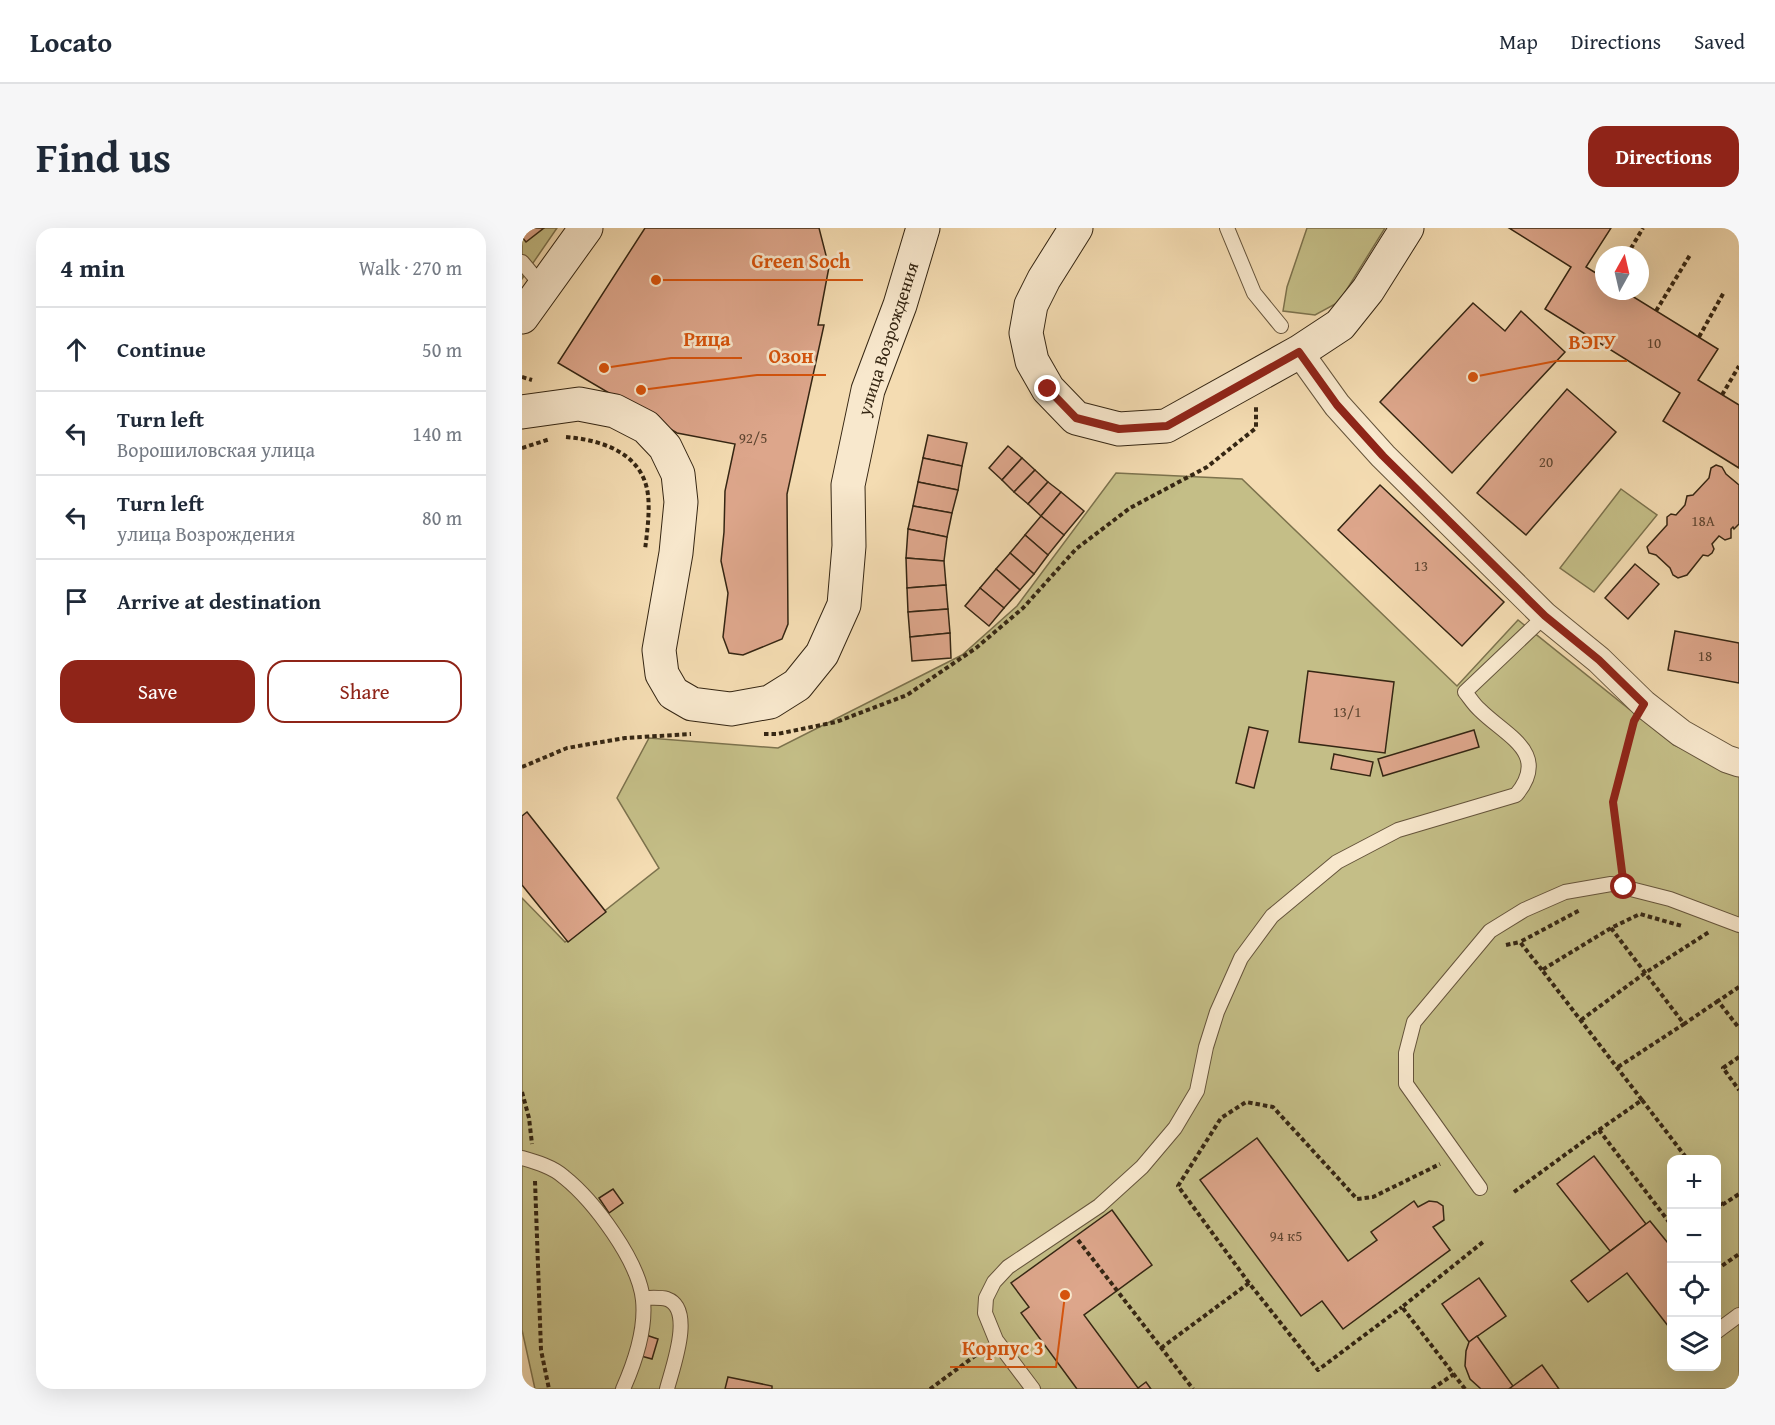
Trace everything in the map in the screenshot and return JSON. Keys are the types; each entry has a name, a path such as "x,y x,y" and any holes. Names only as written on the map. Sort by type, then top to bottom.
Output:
{"street":[{"path":"522,317 586,228"},
{"name":"улица Возрождения","path":"522,412 579,404 615,411 646,428 665,447 678,474 681,502 676,554 659,650 662,674 673,693 692,704 731,709 770,702 797,685 822,654 844,605 849,546 848,485 868,390 900,305 923,228"},
{"path":"1076,228 1044,279 1031,305 1026,333 1032,361 1048,389 1076,418 1119,429 1167,426 1290,339 1340,325 1368,290 1407,228"},
{"path":"1290,339 1337,405 1383,456 1545,616 1599,660 1644,704 1681,733 1727,759 1739,763"},
{"path":"522,391 563,406"}],"lane":[{"path":"1227,228 1254,293 1290,339"},
{"path":"522,262 543,287"},
{"path":"1033,1389 996,1340 985,1313 986,1298 994,1282 1008,1267 1099,1206 1142,1167 1175,1128 1197,1090 1206,1047 1217,1012 1241,958 1272,916 1337,862 1398,830 1516,795 1525,784 1529,761 1524,749 1481,711 1465,692 1545,616"},
{"path":"1480,1188 1406,1084 1406,1053 1414,1022 1490,931 1524,910 1565,892 1611,884 1670,899 1739,926"},
{"path":"528,1160 563,1175 591,1202 621,1245 636,1273 643,1298 643,1324 631,1371 623,1389"},
{"path":"643,1298 668,1299 678,1309 681,1317 682,1325 677,1352 667,1389"},
{"path":"1721,1328 1739,1315"}],"path":[{"path":"1632,246 1643,228"},
{"path":"1656,311 1690,255"},
{"path":"1699,337 1724,292"},
{"path":"1722,395 1739,366"},
{"path":"755,734 777,734 836,722 907,695 976,648 1023,608 1076,549 1130,508 1207,467 1256,428 1256,398"},
{"path":"522,448 558,436 590,439 617,449 641,470 648,495 644,560"},
{"path":"1624,887 1613,802 1634,721 1644,704"},
{"path":"522,767 567,748 625,738 701,734"},
{"path":"1580,909 1520,942 1684,1155"},
{"path":"1630,911 1692,927"},
{"path":"1542,970 1611,928 1640,914"},
{"path":"1611,928 1684,1024"},
{"path":"1581,1020 1645,973 1713,930 1702,929"},
{"path":"1618,1067 1739,987"},
{"path":"1718,1001 1739,1029"},
{"path":"1739,1057 1723,1068 1739,1090"},
{"path":"522,1092 529,1118 528,1160 541,1350 549,1389"},
{"path":"1514,1192 1642,1100"},
{"path":"1457,1156 1373,1197 1357,1199 1273,1107 1246,1102 1221,1118 1178,1186 1249,1283 1318,1370 1483,1242"},
{"path":"1599,1130 1667,1221"},
{"path":"1721,1203 1723,1205 1739,1194"},
{"path":"1072,1232 1193,1389"},
{"path":"1721,1267 1739,1254"},
{"path":"1161,1348 1249,1283"},
{"path":"1402,1307 1465,1389"},
{"path":"930,1389 996,1340"},
{"path":"1432,1389 1454,1374"}],"shaded area":[{"path":"522,228 557,228 522,279"},
{"path":"1307,228 1385,228 1339,302 1315,315 1283,311 1287,287"},
{"path":"1116,473 1242,479 1457,686 1518,620 1674,745 1729,769 1739,771 1739,1389 535,1389 522,1330 522,898 565,942 659,868 617,798 649,738 778,748 962,655 1017,606"},
{"path":"1621,489 1657,515 1594,592 1560,568"}],"building":[{"path":"522,228 544,228 526,242 522,237"},
{"path":"645,228 819,228 829,267 818,325 824,325 787,494 788,624 782,639 743,655 729,653 723,637 728,593 721,561 725,491 735,444 677,433 558,363"},
{"path":"1509,228 1611,228 1599,246 1595,246 1595,253 1586,267 1595,272 1595,300 1639,300 1718,349 1698,380 1739,405 1739,468 1663,421 1680,393 1545,309 1571,267"},
{"path":"1473,303 1505,331 1521,311 1565,352 1452,473 1380,402"},
{"path":"1567,389 1616,432 1526,535 1477,493"},
{"path":"928,435 967,443 962,466 923,458"},
{"path":"1008,446 1022,458 1002,480 989,468"},
{"path":"923,458 962,466 958,490 918,482"},
{"path":"1022,458 1035,470 1014,492 1002,480"},
{"path":"1716,465 1722,467 1726,474 1739,485 1739,524 1731,529 1731,538 1725,540 1719,536 1712,544 1714,549 1712,553 1708,556 1703,555 1687,575 1678,578 1656,555 1649,553 1647,547 1667,525 1667,517 1671,514 1676,515 1685,505 1687,496 1693,495 1709,478 1711,468"},
{"path":"1035,470 1048,482 1028,504 1014,492"},
{"path":"918,482 958,490 952,513 913,506"},
{"path":"1048,482 1061,492 1041,516 1028,504"},
{"path":"1380,485 1504,602 1462,646 1338,530"},
{"path":"1061,492 1084,511 1064,535 1041,516"},
{"path":"913,506 952,513 947,537 908,529"},
{"path":"1041,516 1064,535 1048,555 1025,535"},
{"path":"908,529 947,537 944,561 906,558"},
{"path":"1025,535 1048,555 1034,574 1010,553"},
{"path":"1010,553 1034,574 1020,590 996,569"},
{"path":"906,558 944,561 946,585 907,588"},
{"path":"1635,564 1659,584 1628,619 1605,598"},
{"path":"996,569 1020,590 1004,608 980,588"},
{"path":"946,585 948,609 908,612 907,588"},
{"path":"980,588 1004,608 989,626 965,606"},
{"path":"948,609 950,633 910,637 908,612"},
{"path":"1675,631 1739,643 1739,683 1668,670"},
{"path":"950,633 951,658 912,661 910,637"},
{"path":"1308,671 1394,682 1385,753 1299,742"},
{"path":"1249,727 1268,731 1254,788 1236,783"},
{"path":"1474,730 1479,747 1383,776 1378,759"},
{"path":"1334,754 1373,762 1370,776 1331,769"},
{"path":"527,812 606,912 568,942 522,885 522,816"},
{"path":"1257,1138 1348,1261 1377,1240 1371,1232 1414,1201 1418,1207 1429,1201 1443,1206 1444,1220 1433,1227 1450,1250 1343,1329 1322,1301 1301,1316 1200,1180"},
{"path":"1594,1156 1646,1224 1610,1251 1557,1184"},
{"path":"613,1189 623,1203 609,1213 599,1198"},
{"path":"1112,1210 1152,1265 1084,1315 1138,1388 1146,1382 1151,1389 1077,1389 1021,1313 1029,1307 1011,1283"},
{"path":"1650,1221 1667,1242 1667,1325 1627,1273 1588,1302 1571,1281"},
{"path":"1479,1278 1506,1316 1469,1342 1442,1304"},
{"path":"646,1335 658,1339 652,1359 641,1356"},
{"path":"1477,1336 1513,1386 1509,1389 1481,1389 1470,1379 1465,1366 1466,1351 1469,1342"},
{"path":"1542,1365 1559,1389 1509,1389 1513,1386"},
{"path":"728,1377 772,1386 772,1389 725,1389"}],"place":[{"name":"Green Soch","path":"656,280"},
{"name":"Рица","path":"604,368"},
{"name":"ВЭГУ","path":"1473,377"},
{"name":"Озон","path":"641,390"},
{"name":"Корпус 3","path":"1065,1295"}],"route":[{"path":"1048,389 1076,418 1119,429 1167,426 1299,352 1337,405 1383,456 1545,616 1599,660 1644,704 1634,721 1613,802 1624,887"}]}
